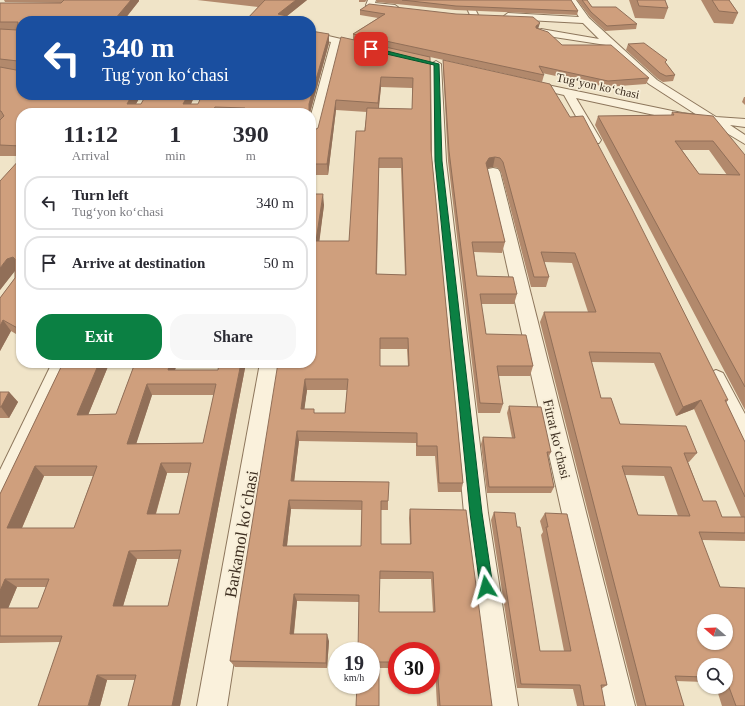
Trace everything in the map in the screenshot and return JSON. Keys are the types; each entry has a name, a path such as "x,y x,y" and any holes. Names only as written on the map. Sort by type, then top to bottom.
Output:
{"street":[{"path":"372,0 370,5 404,9"},
{"path":"462,15 477,16 467,0"},
{"path":"572,0 586,20 609,43 653,82 717,121 737,144"},
{"path":"497,16 586,20"},
{"path":"541,32 609,43"},
{"path":"316,36 378,50"},
{"path":"316,119 336,41"},
{"path":"436,64 438,161 476,513 503,706"},
{"name":"Tugʻyon koʻchasi","path":"514,81 664,114 745,123"},
{"path":"568,93 602,154"},
{"name":"Fitrat koʻchasi","path":"493,172 620,706"},
{"path":"709,364 745,435"},
{"path":"0,494 60,368"},
{"name":"Barkamol koʻchasi","path":"212,706 269,368"}],"building":[{"path":"64,0 131,0 118,16 16,16 16,22 0,22 0,3 61,3"},
{"path":"265,0 296,0 278,14 287,16 250,16"},
{"path":"402,0 571,0 578,11 456,6"},
{"path":"582,0 587,0 592,7 616,7 637,24 607,26 591,12"},
{"path":"637,0 665,0 668,8 639,6"},
{"path":"712,0 729,0 738,13 719,11"},
{"path":"369,4 456,14 533,17 540,23 536,26 536,28 548,32 562,45 611,45 649,78 608,81 539,66 544,75 353,34 385,14 360,10"},
{"path":"0,29 16,30 16,61 0,59"},
{"path":"316,32 329,34 316,80"},
{"path":"341,37 430,57 431,150 463,483 439,483 437,446 417,446 417,433 297,431 291,481 389,482 388,501 381,501 381,544 411,544 410,509 466,510 492,706 440,706 440,642 388,642 388,662 380,662 380,642 358,642 359,595 294,594 290,634 327,634 326,663 230,661 277,368 316,368 316,241 349,241 356,131 365,131 367,108 412,109 413,78 381,77 378,103 336,100 327,164 316,164 316,129 318,128","holes":["379,158 402,158 406,275 376,274","380,338 408,338 409,366 380,366","305,379 348,379 345,413 314,413 314,409 301,409","289,500 362,501 361,546 283,546","380,571 433,572 435,612 379,612"]},
{"path":"644,43 667,60 665,62 675,75 666,76 660,73 628,44"},
{"path":"443,60 550,84 570,117 583,116 631,207 728,400 725,400 745,442 745,497 701,400 683,407 660,353 589,352 601,398 611,398 620,424 686,426 697,453 684,453 703,501 716,501 722,517 745,517 745,533 699,532 720,587 745,588 745,706 736,706 732,694 733,694 733,658 697,658 697,677 675,676 684,706 646,706 544,312 596,312 575,253 541,252 549,277 534,277 503,162 500,158 495,157 489,158 486,163 505,242 472,242 477,276 513,277 517,294 480,294 486,334 526,335 533,366 497,366 503,404 480,403 449,151","holes":["622,466 671,467 690,516 638,515"]},
{"path":"0,67 16,70 16,100 129,100 127,104 141,104 143,100 185,100 183,104 198,104 200,100 310,100 309,108 16,108 16,146 0,145 0,120 4,116 0,111"},
{"path":"672,112 713,116 745,155 745,387 598,116 674,115","holes":["675,141 713,141 740,175 699,174"]},
{"path":"16,163 16,327 3,320 0,326 0,298 15,278 15,259 13,257 7,259 0,268 0,181"},
{"path":"316,194 323,194 316,241"},
{"path":"61,368 97,368 77,415 116,414 133,368 218,370 218,368 240,368 172,706 128,706 136,675 97,675 88,706 38,706 62,636 0,636 0,608 38,608 49,579 5,579 0,591 0,494","holes":["147,384 216,384 203,443 127,444","161,463 191,463 179,514 147,514","35,466 97,466 74,528 7,528","181,550 168,606 113,606 129,551"]},
{"path":"0,392 9,392 1,407 0,407"},
{"path":"509,406 541,407 551,452 547,452 554,487 489,487 483,437 515,438"},
{"path":"494,512 515,513 517,527 520,527 540,651 571,651 546,527 548,527 545,513 567,514 607,685 601,685 605,706 584,706 580,685 521,684"},
{"path":"357,694 379,694 379,706 356,706"}],"route":[{"path":"371,49 436,64 438,161 476,513 486,587"}]}
